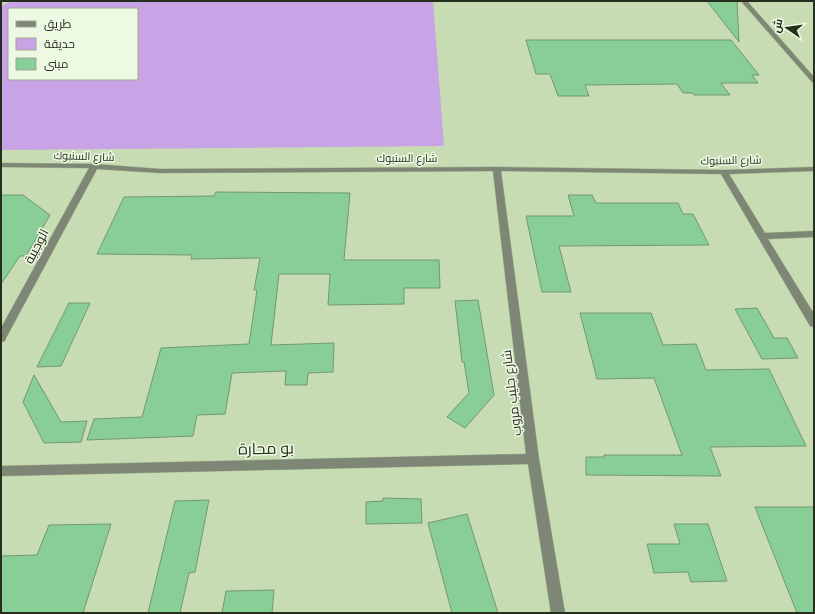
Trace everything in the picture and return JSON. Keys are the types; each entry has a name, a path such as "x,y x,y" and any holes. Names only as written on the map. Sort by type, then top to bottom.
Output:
{"street":[{"path":"744,1 814,81"},
{"name":"شارع السنبوك","path":"1,165 94,166 160,171 497,169 724,172 814,169"},
{"name":"الوجيبة","path":"1,338 94,166"},
{"name":"شارع جليب مروب","path":"497,169 533,460 558,613"},
{"path":"724,172 814,323"},
{"path":"762,236 814,234"},
{"name":"بو محارة","path":"1,471 533,460"}],"green space":[{"path":"12,1 433,1 444,146 1,150 1,6"}],"building":[{"path":"707,1 737,1 739,42"},
{"path":"526,40 731,40 759,75 752,75 758,83 721,83 730,95 694,95 693,93 683,93 677,84 585,85 589,96 558,96 550,74 536,74"},
{"path":"216,192 350,193 344,260 439,260 440,288 404,288 404,304 328,305 330,274 279,274 271,345 334,343 333,372 308,373 307,385 285,385 286,371 232,373 225,414 197,415 193,436 87,440 94,419 142,417 161,348 249,344 257,290 254,290 260,258 191,259 192,255 97,254 124,197 214,196"},
{"path":"1,195 23,195 50,215 26,256 20,256 1,284"},
{"path":"568,195 592,195 596,203 678,203 683,214 693,214 709,245 559,246 571,292 542,292 526,216 574,216"},
{"path":"478,300 494,395 465,428 447,417 469,393 464,362 462,362 455,301"},
{"path":"69,303 90,303 61,366 37,367"},
{"path":"757,308 774,338 787,338 798,358 762,359 735,309"},
{"path":"580,313 651,313 663,345 696,344 706,370 769,369 806,446 710,447 721,476 586,475 586,457 604,457 604,455 682,455 654,378 597,379"},
{"path":"34,375 61,422 87,421 81,442 44,443 23,402"},
{"path":"383,498 421,499 422,523 366,524 366,502 383,501"},
{"path":"209,500 195,572 189,573 180,613 148,613 175,501"},
{"path":"755,507 814,507 814,613 797,613"},
{"path":"467,514 498,613 452,613 428,523"},
{"path":"111,524 83,613 1,613 1,556 37,555 49,525"},
{"path":"674,524 708,524 727,581 691,582 688,572 654,573 647,544 680,544"},
{"path":"274,590 272,613 222,613 226,591"}]}
